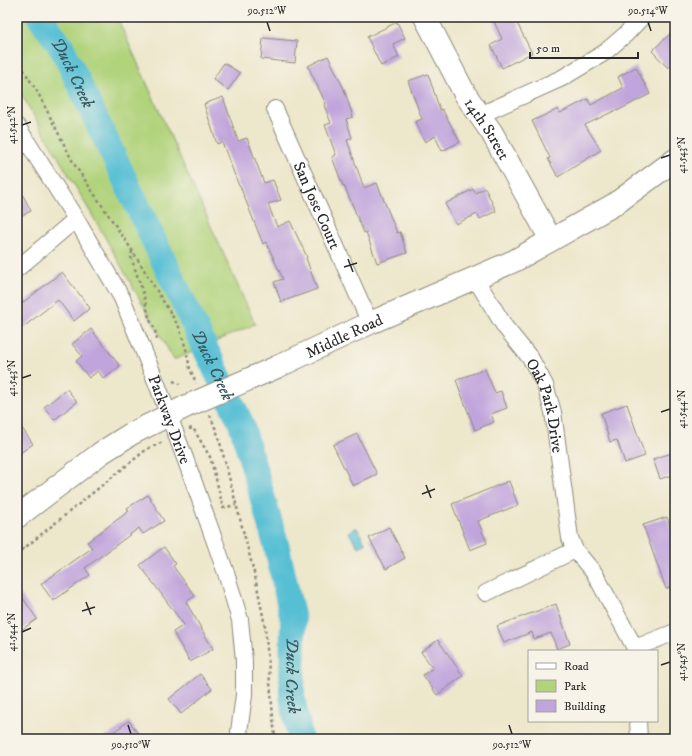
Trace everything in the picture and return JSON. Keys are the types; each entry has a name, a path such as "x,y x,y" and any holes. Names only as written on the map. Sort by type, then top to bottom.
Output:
{"main road":[{"name":"14th Street","path":"425,17 465,94 492,133 551,240"},
{"name":"Middle Road","path":"17,517 101,453 185,403 277,366 370,323 514,261 616,204 675,160"}],"street":[{"path":"480,115 562,78 598,57 626,34 642,17"},
{"name":"San Jose Court","path":"275,109 370,323"},
{"name":"Parkway Drive","path":"17,126 76,219 185,403 226,573 240,620 244,660 244,694 236,737"},
{"path":"17,269 76,219"},
{"name":"Oak Park Drive","path":"475,278 505,327 531,359 545,385 553,412 570,538 575,550 595,574 635,649"},
{"path":"486,593 575,550"},
{"path":"635,649 675,632"},
{"path":"638,722 639,739"}],"path":[{"path":"17,59 39,95 74,164 132,250 179,327 190,369 185,403"},
{"path":"132,250 131,257 144,296 149,318 155,330 158,346"},
{"path":"171,379 180,384"},
{"path":"209,414 218,435 255,576 266,626 276,739"},
{"path":"189,429 193,428 210,457 222,508 236,505"},
{"path":"17,554 147,448 168,439"}],"green space":[{"path":"17,17 117,17 255,324 174,360 102,232 17,87"}],"water":[{"path":"357,528 365,542 359,547 349,533"}],"building":[{"path":"492,17 514,17 532,53 502,68 491,45 502,39"},
{"path":"397,22 405,38 393,44 399,57 381,66 367,37"},
{"path":"675,29 675,61 668,68 652,51"},
{"path":"263,38 297,41 295,63 261,59"},
{"path":"328,56 344,89 353,117 346,119 352,138 347,140 364,188 377,183 397,233 400,232 407,253 377,263 366,232 364,233 332,157 336,155 325,125 331,123 324,105 326,104 308,66"},
{"path":"224,63 240,73 228,90 213,79"},
{"path":"636,67 650,94 585,125 601,150 558,177 548,159 550,158 532,121 558,109 560,113 588,99 591,105 623,88 618,77"},
{"path":"428,74 440,110 442,109 460,142 442,151 435,136 425,142 415,122 422,119 408,81"},
{"path":"223,97 238,141 247,138 264,183 273,180 281,200 268,204 277,227 290,221 307,257 306,258 317,289 281,302 274,282 283,279 266,242 263,244 222,142 217,144 204,104"},
{"path":"17,184 31,211 17,218"},
{"path":"485,188 496,211 480,219 477,214 456,224 445,204 473,189 475,193"},
{"path":"62,272 90,308 74,321 58,300 17,332 17,307"},
{"path":"91,329 120,366 104,379 98,371 89,378 76,361 82,356 72,344"},
{"path":"485,369 495,393 501,391 507,408 491,414 494,422 475,430 456,380"},
{"path":"67,389 77,402 54,420 44,407"},
{"path":"627,404 645,456 625,463 617,440 610,442 601,413"},
{"path":"17,421 33,444 17,455"},
{"path":"357,434 377,474 353,486 333,445"},
{"path":"672,453 675,460 675,474 660,479 653,459"},
{"path":"509,481 518,505 478,521 487,543 470,550 452,504"},
{"path":"148,495 164,521 143,534 139,528 85,568 90,575 53,601 41,584 92,548 87,542 129,511 127,508"},
{"path":"667,517 675,540 675,585 666,589 643,525"},
{"path":"389,527 405,558 386,569 369,538"},
{"path":"164,547 176,564 173,566 195,596 186,602 213,649 190,662 173,632 184,625 140,565"},
{"path":"17,589 37,619 17,633"},
{"path":"556,604 570,644 557,649 551,633 534,639 532,632 504,643 497,626"},
{"path":"438,640 463,676 437,695 423,675 433,668 421,652"},
{"path":"200,674 212,689 181,714 169,699"},
{"path":"129,721 142,739 103,739"}],"waterway":[{"name":"Duck Creek","path":"40,17 62,48 241,423 277,548 293,620 292,696 300,739"}]}
